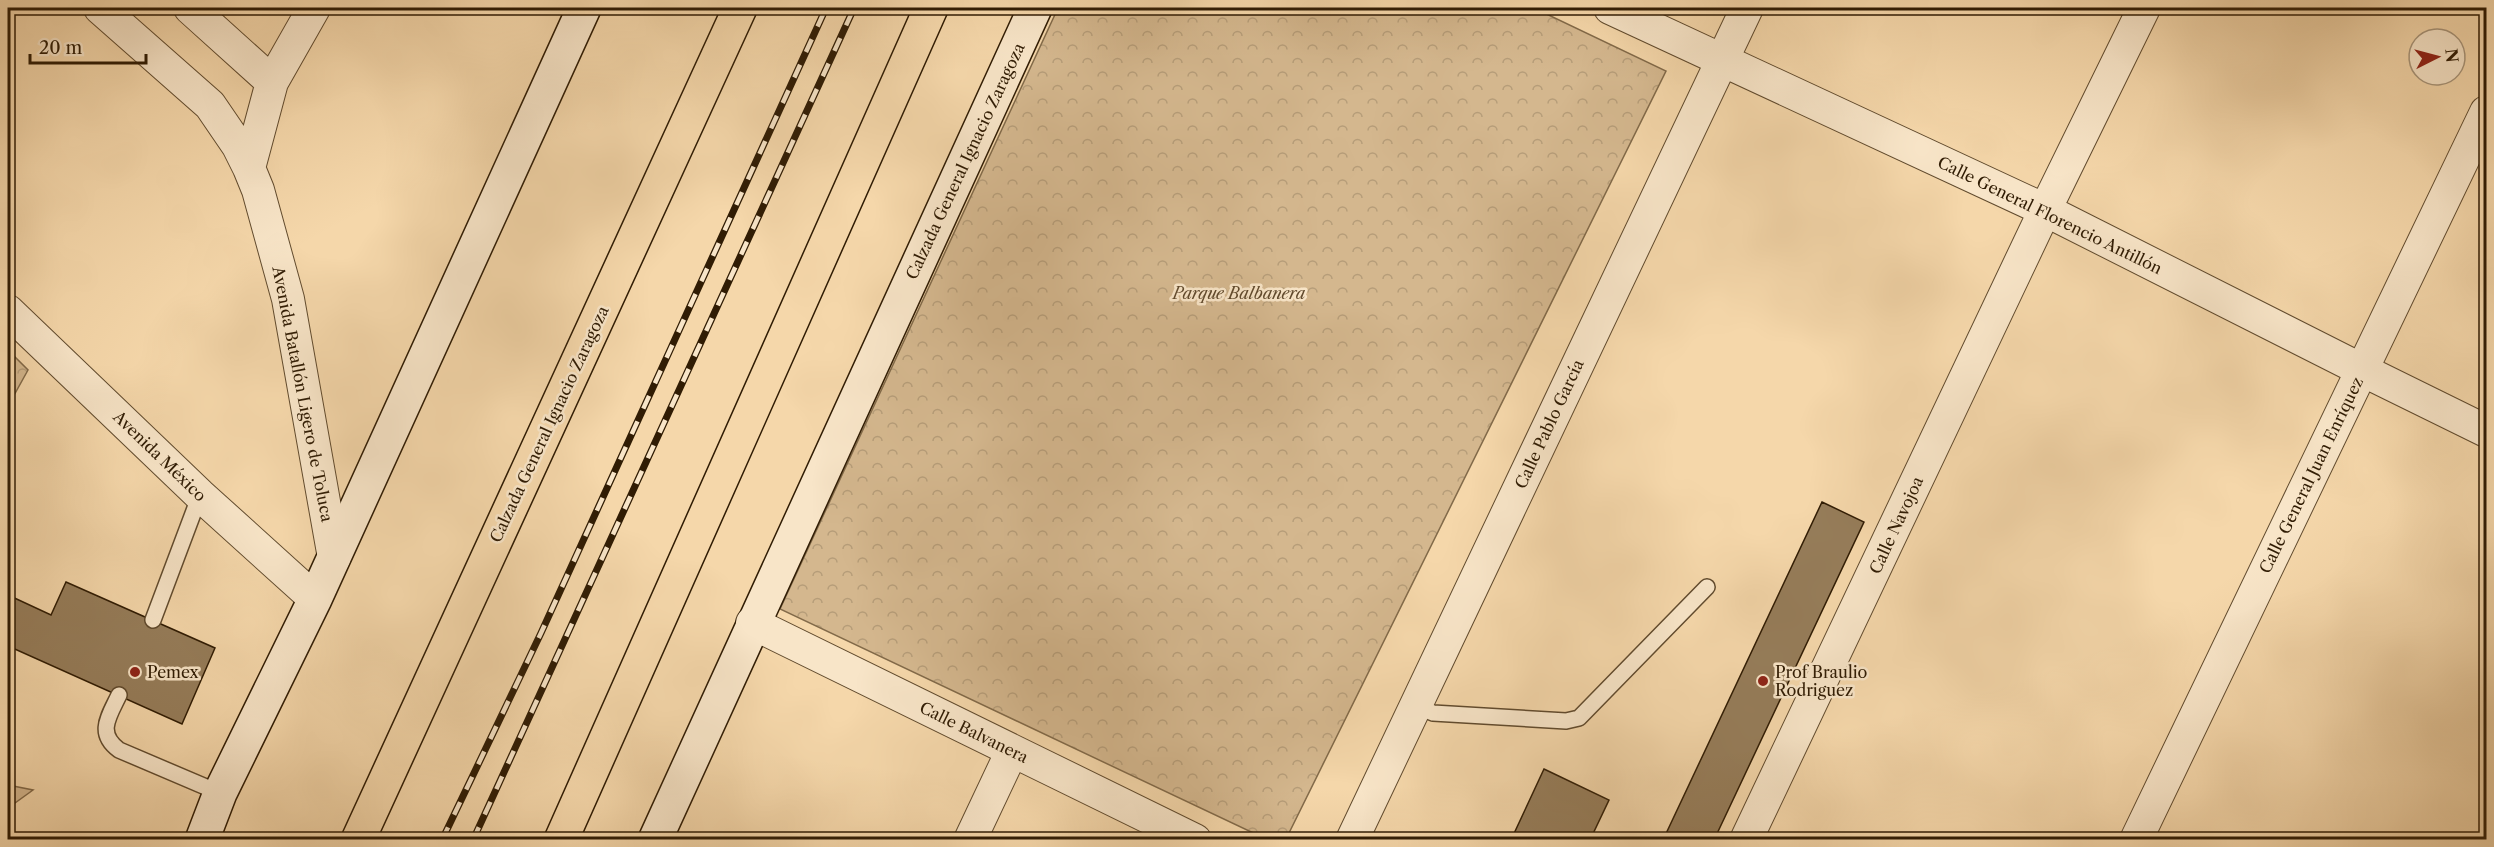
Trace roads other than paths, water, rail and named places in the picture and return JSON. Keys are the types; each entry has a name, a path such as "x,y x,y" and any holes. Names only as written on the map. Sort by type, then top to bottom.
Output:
{"highway":[{"name":"Calzada General Ignacio Zaragoza","path":"358,840 740,8"},
{"path":"561,840 931,8"}],"main road":[{"path":"202,840 220,793 315,599 584,8"},
{"name":"Calzada General Ignacio Zaragoza","path":"655,840 752,623 1035,8"}],"street":[{"name":"Avenida Batallón Ligero de Toluca","path":"100,8 210,105 238,146 249,168 258,190 288,299 334,558"},
{"path":"190,8 272,82"},
{"path":"249,168 272,82 314,8"},
{"name":"Calle General Florencio Antillón","path":"1610,8 2045,210 2487,431"},
{"name":"Calle Pablo García","path":"1352,840 1747,8"},
{"name":"Calle Navojoa","path":"1746,840 2045,210 2144,8"},
{"name":"Calle General Juan Enríquez","path":"2136,840 2487,112"},
{"name":"Avenida México","path":"8,311 200,495 315,599"},
{"name":"Calle Balvanera","path":"752,623 1195,840"},
{"path":"970,840 1012,750"}],"lane":[{"path":"153,620 200,495"},
{"path":"1416,706 1433,713 1573,720 1584,714 1707,587"},
{"path":"119,695 107,720 106,732 110,743 119,750 220,793"}],"railway":[{"path":"442,840 541,633 826,8"},
{"path":"473,840 854,8"}],"place":[{"name":"Pemex","path":"135,672"},
{"name":"Prof Braulio Rodriguez","path":"1763,681"}],"park label":[{"name":"Parque Balbanera","path":"1239,293"}]}
